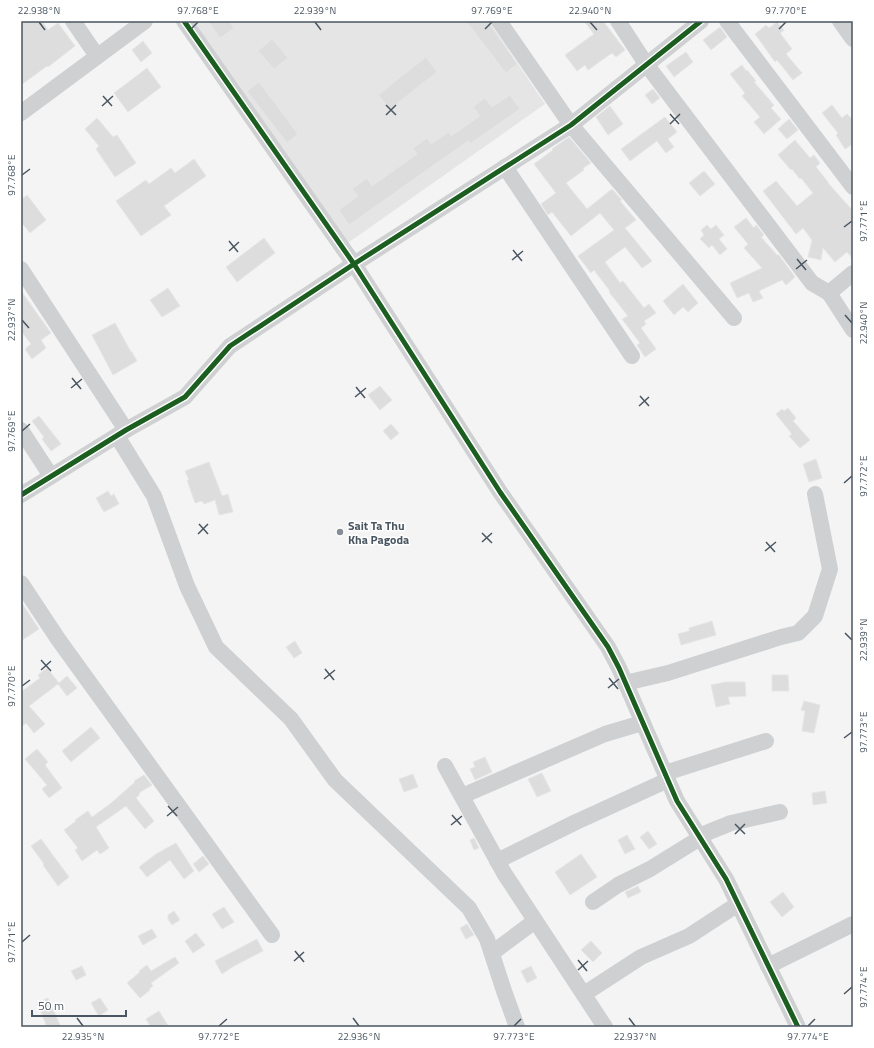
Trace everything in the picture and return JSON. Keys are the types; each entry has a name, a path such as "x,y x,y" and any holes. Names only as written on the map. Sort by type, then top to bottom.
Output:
{"street":[{"path":"73,21 97,56"},
{"path":"24,105 97,56 145,21"},
{"path":"184,21 354,264 500,492 608,648 619,668 677,801 726,879 798,1027"},
{"path":"499,21 571,125 734,318"},
{"path":"618,21 646,64 812,283 829,293 853,330"},
{"path":"21,495 121,433 185,397 230,346 354,264 571,125 701,21"},
{"path":"726,21 853,187"},
{"path":"840,21 853,39"},
{"path":"505,167 632,356"},
{"path":"21,270 121,433 154,496 187,586 216,647 291,719 335,780 469,908 487,939 504,991 518,1027"},
{"path":"829,293 853,273"},
{"path":"21,430 51,476"},
{"path":"625,683 668,673 798,633 814,616 830,569 815,494"},
{"path":"21,583 58,639 272,935"},
{"path":"462,796 605,734 642,723"},
{"path":"497,861 666,777 766,741"},
{"path":"445,766 497,861 605,1027"},
{"path":"593,902 618,884 650,869 699,837 731,823 780,812"},
{"path":"584,994 641,957 689,936 738,904"},
{"path":"492,953 535,921"},
{"path":"768,966 853,924"}],"shaded area":[{"path":"190,21 489,21 545,104 345,245"}],"building":[{"path":"21,21 42,21 48,30 58,23 75,46 48,67 47,66 21,85"},
{"path":"208,21 229,21 234,28 220,38"},
{"path":"466,21 489,21 517,64 506,73"},
{"path":"584,21 603,21 625,50 616,57 612,53 588,70 585,65 577,71 565,55 594,34"},
{"path":"777,22 784,30 780,33 792,49 786,54 802,73 793,80 777,60 775,62 755,34 766,25 769,28"},
{"path":"720,27 727,37 711,50 703,40"},
{"path":"272,39 288,58 274,69 258,51"},
{"path":"143,41 152,53 141,62 132,50"},
{"path":"686,52 693,62 674,77 666,66"},
{"path":"426,57 437,72 390,109 378,95"},
{"path":"742,65 756,81 754,82 774,105 771,108 781,119 764,134 754,122 760,117 742,96 745,93 730,74"},
{"path":"147,68 161,87 128,112 114,93"},
{"path":"259,82 298,134 287,143 247,91"},
{"path":"653,89 660,98 652,104 645,95"},
{"path":"510,95 520,109 470,144 468,141 349,225 339,210 358,196 352,189 367,178 372,186 417,154 413,148 427,138 431,144 449,132 451,136 480,116 473,107 485,98 492,107"},
{"path":"832,105 842,118 847,114 853,120 853,144 845,149 836,135 838,133 822,113"},
{"path":"610,106 623,124 608,135 596,117"},
{"path":"665,117 677,132 668,139 674,147 666,153 657,141 630,161 621,149"},
{"path":"97,118 113,137 117,135 136,163 115,177 96,149 99,146 85,129"},
{"path":"789,119 798,130 787,139 778,129"},
{"path":"569,137 591,163 566,183 587,209 612,189 636,220 625,228 652,261 642,268 625,247 605,262 620,283 623,281 644,308 649,304 656,313 644,321 646,324 641,328 656,349 645,357 637,345 640,343 622,319 628,316 594,270 591,273 578,256 614,230 600,213 571,236 552,212 548,215 541,204 556,193 534,164"},
{"path":"795,140 810,158 814,155 820,163 816,167 853,211 853,259 847,252 835,262 823,248 821,260 808,257 812,240 803,228 796,234 763,191 776,181 797,206 813,193 801,178 800,179 778,155"},
{"path":"194,159 206,176 164,206 171,215 141,236 116,201 146,180 149,184 171,168 175,173"},
{"path":"704,171 715,184 700,196 689,183"},
{"path":"27,195 46,220 30,233 21,222 21,200"},
{"path":"746,218 754,228 756,225 764,235 761,237 777,255 779,255 795,277 786,285 782,280 759,291 763,298 753,302 749,293 737,298 730,283 762,268 744,248 748,244 734,227"},
{"path":"707,225 711,229 716,225 724,235 719,239 727,249 720,255 712,245 709,248 700,239 704,235 701,230"},
{"path":"264,238 275,253 237,282 226,267"},
{"path":"683,284 698,303 688,312 683,307 674,315 663,301"},
{"path":"168,288 180,306 162,317 150,300"},
{"path":"21,291 51,333 41,340 46,348 32,359 25,349 31,344 21,331"},
{"path":"115,323 137,361 113,375 92,335"},
{"path":"380,386 392,400 380,410 368,395"},
{"path":"788,408 796,418 793,421 810,440 800,448 789,436 792,434 776,414 782,409 784,411"},
{"path":"39,416 61,444 51,451 42,439 44,437 32,421"},
{"path":"391,424 399,433 391,440 383,431"},
{"path":"816,459 822,478 809,482 803,464"},
{"path":"209,462 222,496 228,494 233,512 219,515 215,500 204,504 202,501 195,503 185,471"},
{"path":"108,491 111,496 114,494 119,504 104,512 96,498"},
{"path":"21,602 39,629 21,641"},
{"path":"712,621 716,635 681,645 678,634 689,631 689,628"},
{"path":"295,641 302,653 294,658 286,647"},
{"path":"47,668 59,683 67,676 77,688 67,696 58,684 29,706 45,724 34,733 26,723 21,727 21,692 40,678 38,675"},
{"path":"772,675 788,675 789,691 772,691"},
{"path":"725,682 745,682 746,696 728,697 730,704 716,707 711,685"},
{"path":"804,701 820,705 814,733 802,731 805,711 801,710"},
{"path":"91,727 100,738 71,762 62,751"},
{"path":"37,749 48,762 45,765 62,788 49,798 42,789 47,785 25,759"},
{"path":"485,757 492,772 475,780 470,769 475,767 473,762"},
{"path":"542,773 551,791 537,797 528,779"},
{"path":"413,774 418,787 404,792 399,779"},
{"path":"144,775 152,785 139,793 140,794 136,798 154,821 145,829 126,806 96,827 109,848 100,854 97,850 82,861 75,850 78,848 64,830 88,811 92,817 110,804 135,782 134,781"},
{"path":"825,791 827,803 813,805 812,793"},
{"path":"648,831 657,844 649,849 640,837"},
{"path":"627,835 635,849 625,854 618,840"},
{"path":"474,838 479,848 474,850 470,840"},
{"path":"41,839 69,877 58,886 31,846"},
{"path":"176,843 194,871 184,879 170,860 147,877 139,867 156,854"},
{"path":"581,854 597,877 570,895 555,872"},
{"path":"203,856 209,864 199,872 193,864"},
{"path":"638,886 641,892 628,898 625,892"},
{"path":"783,892 794,907 782,917 770,902"},
{"path":"224,907 234,922 222,929 212,914"},
{"path":"174,911 180,920 172,925 168,919 168,915"},
{"path":"467,924 474,935 466,939 460,928"},
{"path":"152,929 157,937 143,945 138,936"},
{"path":"196,933 205,945 193,953 185,941"},
{"path":"257,939 263,951 222,974 215,961"},
{"path":"591,941 602,953 593,962 581,950"},
{"path":"175,957 179,963 151,983 153,986 140,998 127,983 147,965 151,971"},
{"path":"82,966 86,975 76,980 71,971"},
{"path":"531,966 537,978 527,983 521,971"},
{"path":"48,998 61,1027 47,1027 37,1003"},
{"path":"100,998 108,1010 99,1016 91,1003"},
{"path":"159,1011 169,1027 151,1027 146,1019"}],"cycle path":[{"path":"184,21 354,264 500,492 608,647 619,668 677,801 726,879 798,1027"},
{"path":"21,495 126,430 185,397 230,346 354,264 571,125 701,21"}],"place":[{"name":"Sait Ta Thu Kha Pagoda","path":"340,532"}]}
